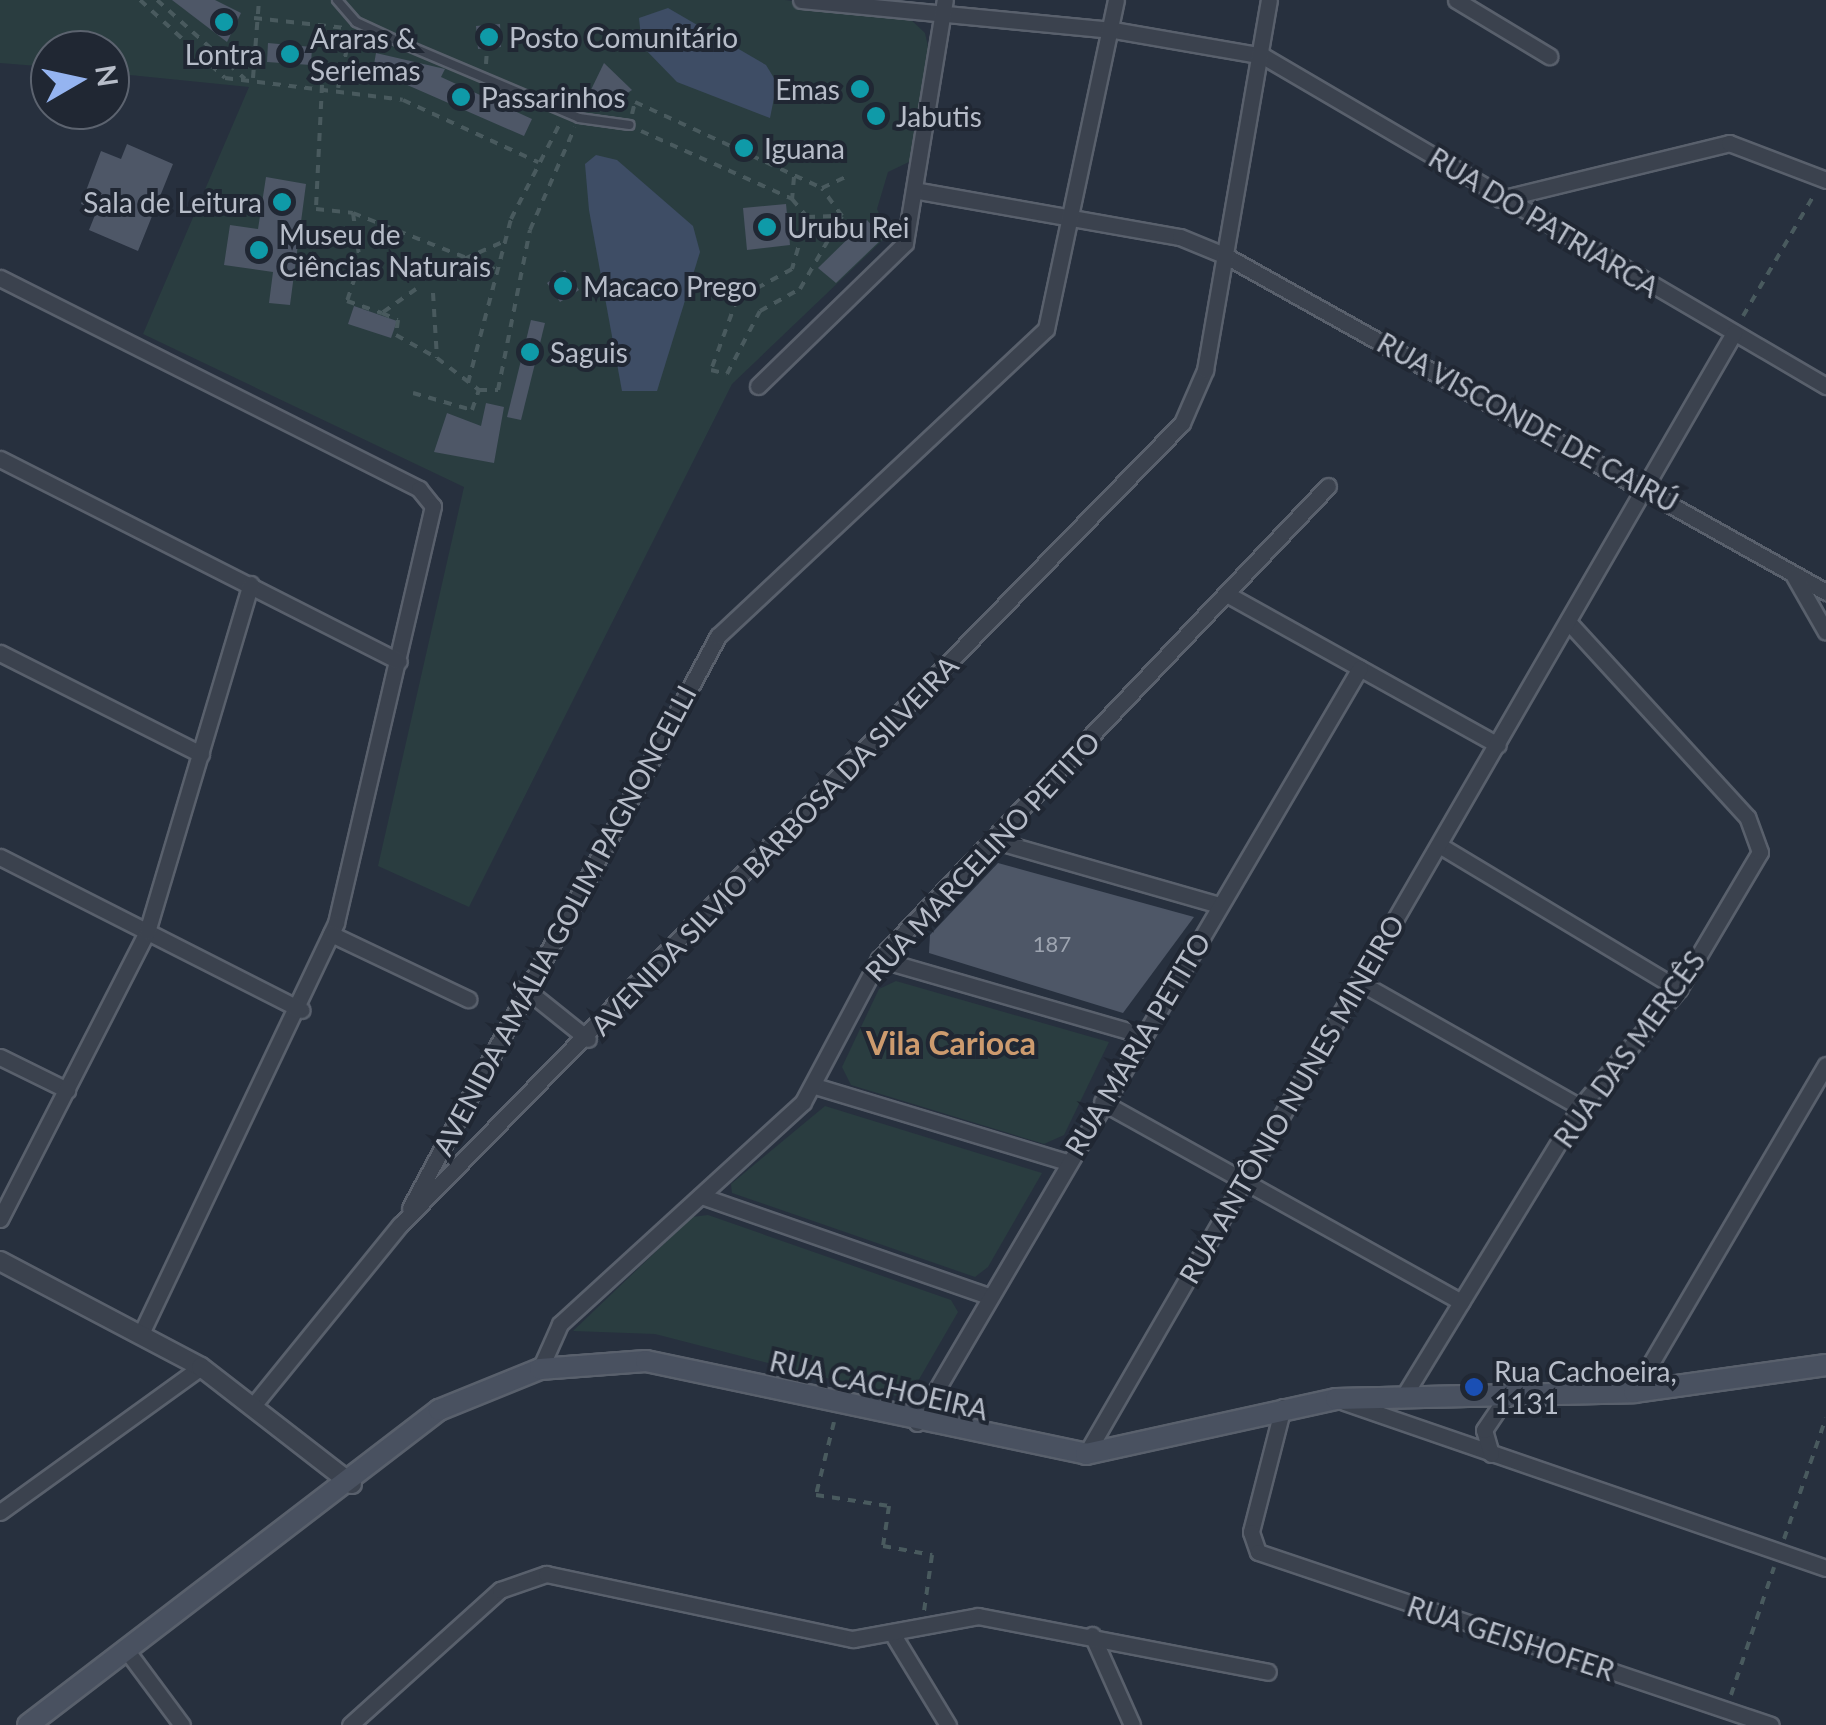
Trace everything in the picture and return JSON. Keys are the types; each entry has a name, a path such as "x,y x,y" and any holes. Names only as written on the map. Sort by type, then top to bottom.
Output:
{"main road":[{"name":"RUA CACHOEIRA","path":"28,1725 130,1655 352,1484 439,1410 540,1370 646,1361 838,1407 1086,1454 1130,1451 1283,1407 1336,1400 1505,1399 1634,1392 1826,1365"}],"street":[{"path":"800,0 946,8 1113,30 1264,56"},
{"name":"AVENIDA AMÁLIA GOLIM PAGNONCELLI","path":"400,1226 523,986 718,636 1034,346 1053,310 1113,30 1116,0"},
{"name":"AVENIDA SILVIO BARBOSA DA SILVEIRA","path":"256,1402 400,1226 588,1039 1166,445 1205,370 1264,56 1269,0"},
{"path":"1456,0 1549,56"},
{"path":"758,386 895,258 919,191 946,8"},
{"name":"RUA DO PATRIARCA","path":"1264,56 1500,199 1826,386"},
{"path":"1500,199 1729,143 1824,179"},
{"name":"RUA VISCONDE DE CAIRÚ","path":"919,191 1180,237 1226,256 1650,488 1826,592"},
{"path":"0,278 430,500 399,661 331,934 301,1010 141,1332"},
{"name":"RUA ANTÔNIO NUNES MINEIRO","path":"1086,1454 1650,488 1734,333"},
{"path":"0,459 399,661"},
{"name":"RUA MARCELINO PETITO","path":"540,1370 560,1324 815,1086 879,959 1232,597 1328,486"},
{"path":"1792,572 1826,632"},
{"path":"0,1219 147,932 251,584"},
{"path":"1232,597 1498,745"},
{"name":"RUA DAS MERCÊS","path":"1402,1398 1580,1107 1678,989 1754,873 1757,834 1570,624"},
{"path":"0,654 201,754"},
{"name":"RUA MARIA PETITO","path":"916,1423 1066,1162 1360,668"},
{"path":"996,841 1219,904"},
{"path":"1439,845 1678,989"},
{"path":"0,856 301,1010"},
{"path":"331,934 468,999"},
{"path":"879,959 1143,1035"},
{"path":"1359,982 1580,1107"},
{"path":"523,986 588,1039"},
{"path":"0,1057 67,1090"},
{"path":"1634,1392 1826,1066"},
{"path":"815,1086 1066,1162"},
{"path":"1102,1102 1461,1302"},
{"path":"701,1196 988,1296"},
{"path":"0,1261 201,1367 256,1402 352,1484"},
{"path":"0,1512 201,1367"},
{"path":"1491,1454 1484,1430 1505,1399"},
{"path":"1336,1400 1826,1568"},
{"name":"RUA GEISHOFER","path":"1283,1407 1254,1547 1771,1725"},
{"path":"350,1725 500,1590 546,1574 853,1639 895,1638 921,1626 978,1616 1268,1672"},
{"path":"1092,1635 1132,1725"},
{"path":"895,1638 948,1725"},
{"path":"130,1655 182,1725"}],"lane":[{"path":"337,0 356,22 566,113 630,126"}],"path":[{"path":"140,0 225,78 322,85 403,100 538,162"},
{"path":"158,0 245,78"},
{"path":"253,78 259,0"},
{"path":"338,88 356,22"},
{"path":"322,85 316,210 352,213 497,270"},
{"path":"807,217 792,199 630,126 635,102 822,188 842,216"},
{"path":"468,383 506,240 538,162 566,113"},
{"path":"352,213 360,262 347,301 398,320 396,336 437,358 479,390 498,390 530,230 579,118"},
{"path":"822,188 848,176"},
{"path":"792,199 794,178"},
{"path":"1734,333 1824,179"},
{"path":"807,217 792,269 736,299 710,370 727,374 760,311 800,289 842,216"},
{"path":"807,217 842,216"},
{"path":"464,259 506,240"},
{"path":"382,313 416,289"},
{"path":"433,293 437,358"},
{"path":"413,394 472,410 479,390"},
{"path":"838,1407 816,1495 889,1506 883,1546 932,1556 921,1626"},
{"path":"1726,1709 1826,1418"}],"shaded area":[{"path":"0,0 785,0 908,17 925,33 931,60 911,161 888,172 877,209 889,234 732,384 469,907 378,866 464,487 143,334 249,87 130,75 130,30 30,30 30,65 0,63"},
{"path":"896,981 1109,1042 1064,1135 1044,1144 851,1085 842,1067 879,989"},
{"path":"825,1106 1042,1173 988,1267 975,1277 732,1193 731,1184"},
{"path":"708,1215 951,1300 958,1312 914,1388 904,1398 655,1334 573,1331 692,1217"}],"water":[{"path":"668,8 766,65 777,83 770,118 677,82 642,46 639,18"},
{"path":"596,155 617,160 693,226 700,252 657,391 622,391 589,210 585,164"}],"building":[{"path":"172,0 215,0 241,13 227,42"},
{"name":"Posto Comunitário","path":"500,24 501,47 478,49 476,26"},
{"name":"Araras & Seriemas","path":"268,43 312,47 311,65 267,62"},
{"name":"Passarinhos","path":"376,53 445,69 441,77 532,119 524,136 373,70"},
{"path":"604,63 632,90 602,110 588,96"},
{"path":"127,144 173,164 138,251 89,230 97,210 81,204 101,151 121,159"},
{"path":"266,177 306,184 290,305 269,303 273,272 224,265 230,225 258,229"},
{"name":"Urubu Rei","path":"786,204 790,245 747,250 743,208"},
{"path":"867,220 883,238 836,283 818,268"},
{"name":"Macaco Prego","path":"565,270 579,290 560,302 547,283"},
{"path":"354,306 397,321 391,338 348,324"},
{"name":"Saguis","path":"531,320 545,323 521,420 507,417"},
{"path":"486,403 504,407 494,463 434,452 447,413 481,426"},
{"path":"998,863 1194,917 1123,1013 929,953 930,935"}],"place":[{"name":"Lontra","path":"224,22"},
{"name":"Posto Comunitário","path":"489,37"},
{"name":"Araras & Seriemas","path":"290,54"},
{"name":"Emas","path":"860,89"},
{"name":"Passarinhos","path":"461,97"},
{"name":"Jabutis","path":"876,116"},
{"name":"Iguana","path":"744,148"},
{"name":"Sala de Leitura","path":"282,202"},
{"name":"Urubu Rei","path":"767,227"},
{"name":"Museu de Ciências Naturais","path":"259,250"},
{"name":"Macaco Prego","path":"563,286"},
{"name":"Saguis","path":"530,352"},
{"name":"Rua Cachoeira, 1131","path":"1474,1387"}],"district":[{"name":"Vila Carioca","path":"951,1043"}]}
